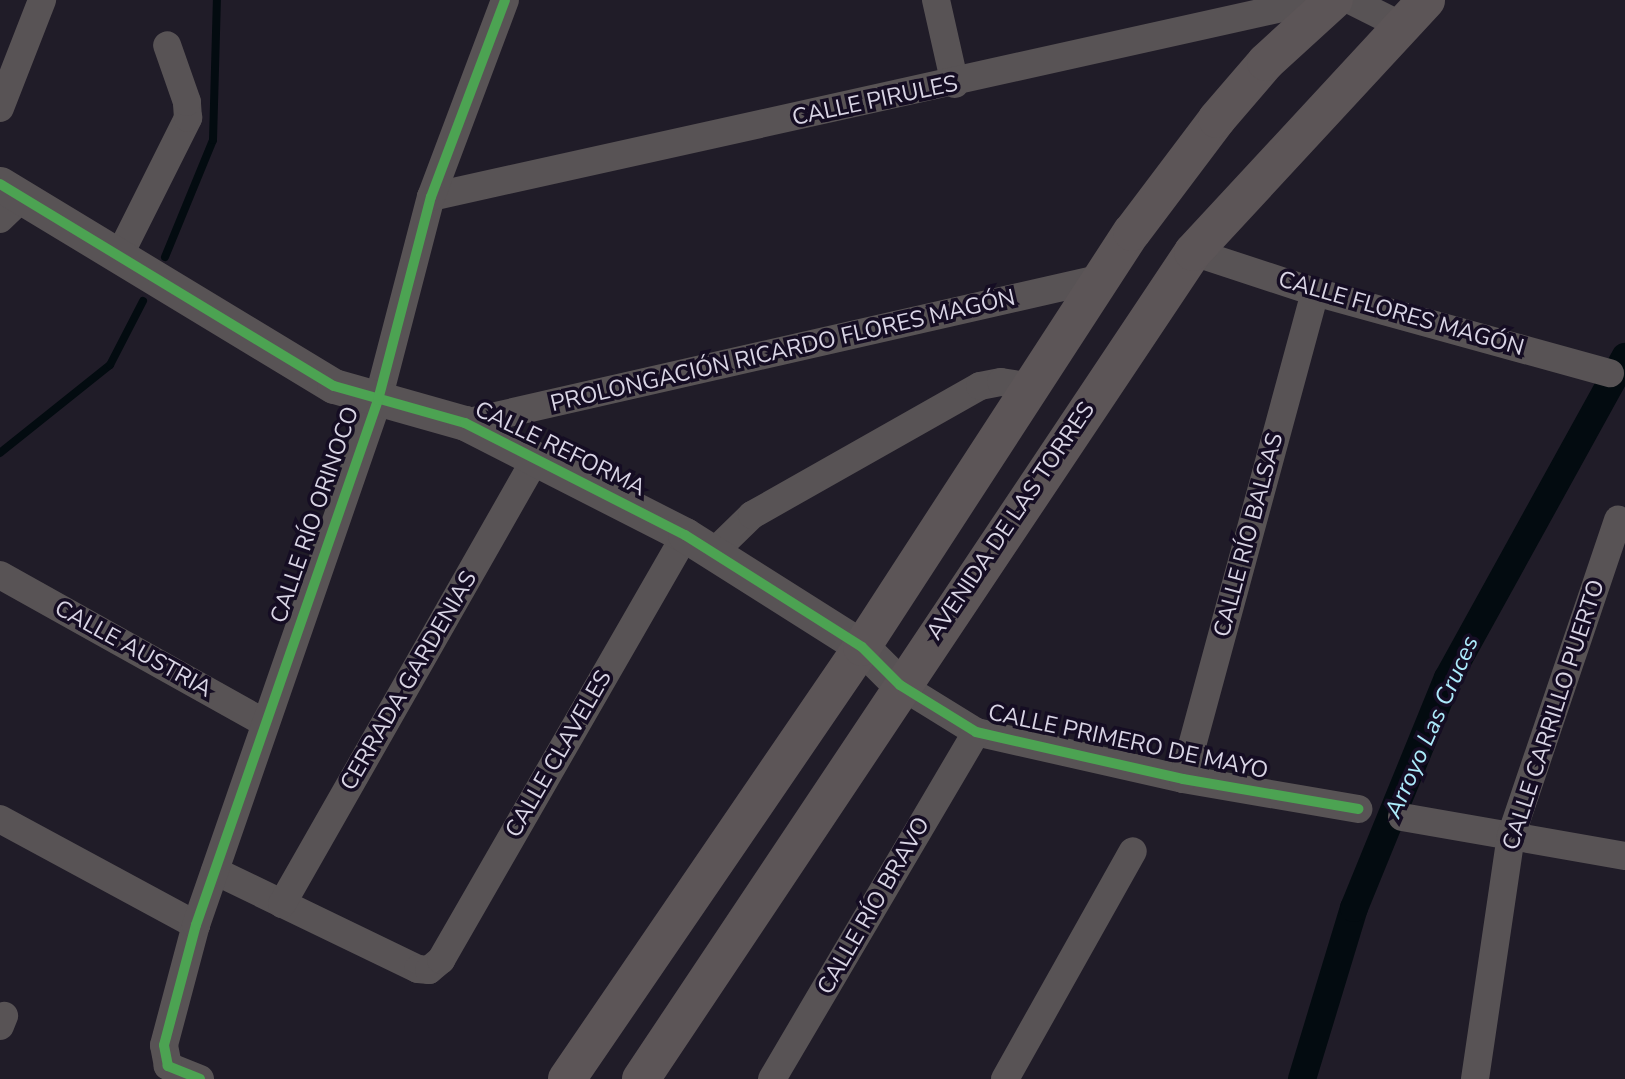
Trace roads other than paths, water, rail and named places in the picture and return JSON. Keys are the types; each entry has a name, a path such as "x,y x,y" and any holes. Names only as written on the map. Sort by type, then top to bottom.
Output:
{"main road":[{"path":"567,1079 862,647 1102,278 1217,118 1266,62 1334,0"},
{"name":"AVENIDA DE LAS TORRES","path":"641,1079 901,685 1193,252 1414,13"}],"street":[{"path":"0,108 42,0"},
{"name":"CALLE RÍO ORINOCO","path":"200,1079 166,1055 196,925 378,400 431,197 505,0"},
{"path":"936,0 955,83"},
{"name":"CALLE PIRULES","path":"431,197 955,83 1318,0"},
{"path":"1350,0 1414,13"},
{"path":"118,258 188,118 187,102 167,45"},
{"name":"CALLE REFORMA","path":"7,200 118,258 334,386 465,423 699,543 862,647 901,685"},
{"name":"CALLE FLORES MAGÓN","path":"1193,252 1315,292 1610,373"},
{"name":"PROLONGACIÓN RICARDO FLORES MAGÓN","path":"465,423 1102,278"},
{"name":"CALLE RÍO BALSAS","path":"1183,779 1315,292"},
{"path":"699,543 980,386 1002,383 1031,387"},
{"name":"CERRADA GARDENIAS","path":"282,904 536,458"},
{"name":"CALLE CARRILLO PUERTO","path":"1475,1079 1511,836 1618,520"},
{"name":"CALLE CLAVELES","path":"282,904 418,968 429,970 442,960 699,543"},
{"name":"CALLE AUSTRIA","path":"0,575 265,723"},
{"name":"CALLE PRIMERO DE MAYO","path":"901,685 975,732 1183,779 1358,809"},
{"name":"CALLE RÍO BRAVO","path":"772,1079 975,732"},
{"path":"1402,817 1625,856"},
{"path":"0,819 196,925"},
{"path":"1005,1079 1133,851"},
{"path":"215,871 282,904"}],"waterway":[{"path":"165,257 213,140 217,0"},
{"path":"0,453 110,365 143,301"},
{"name":"Arroyo Las Cruces","path":"1302,1079 1354,908 1448,678 1625,357"}]}
